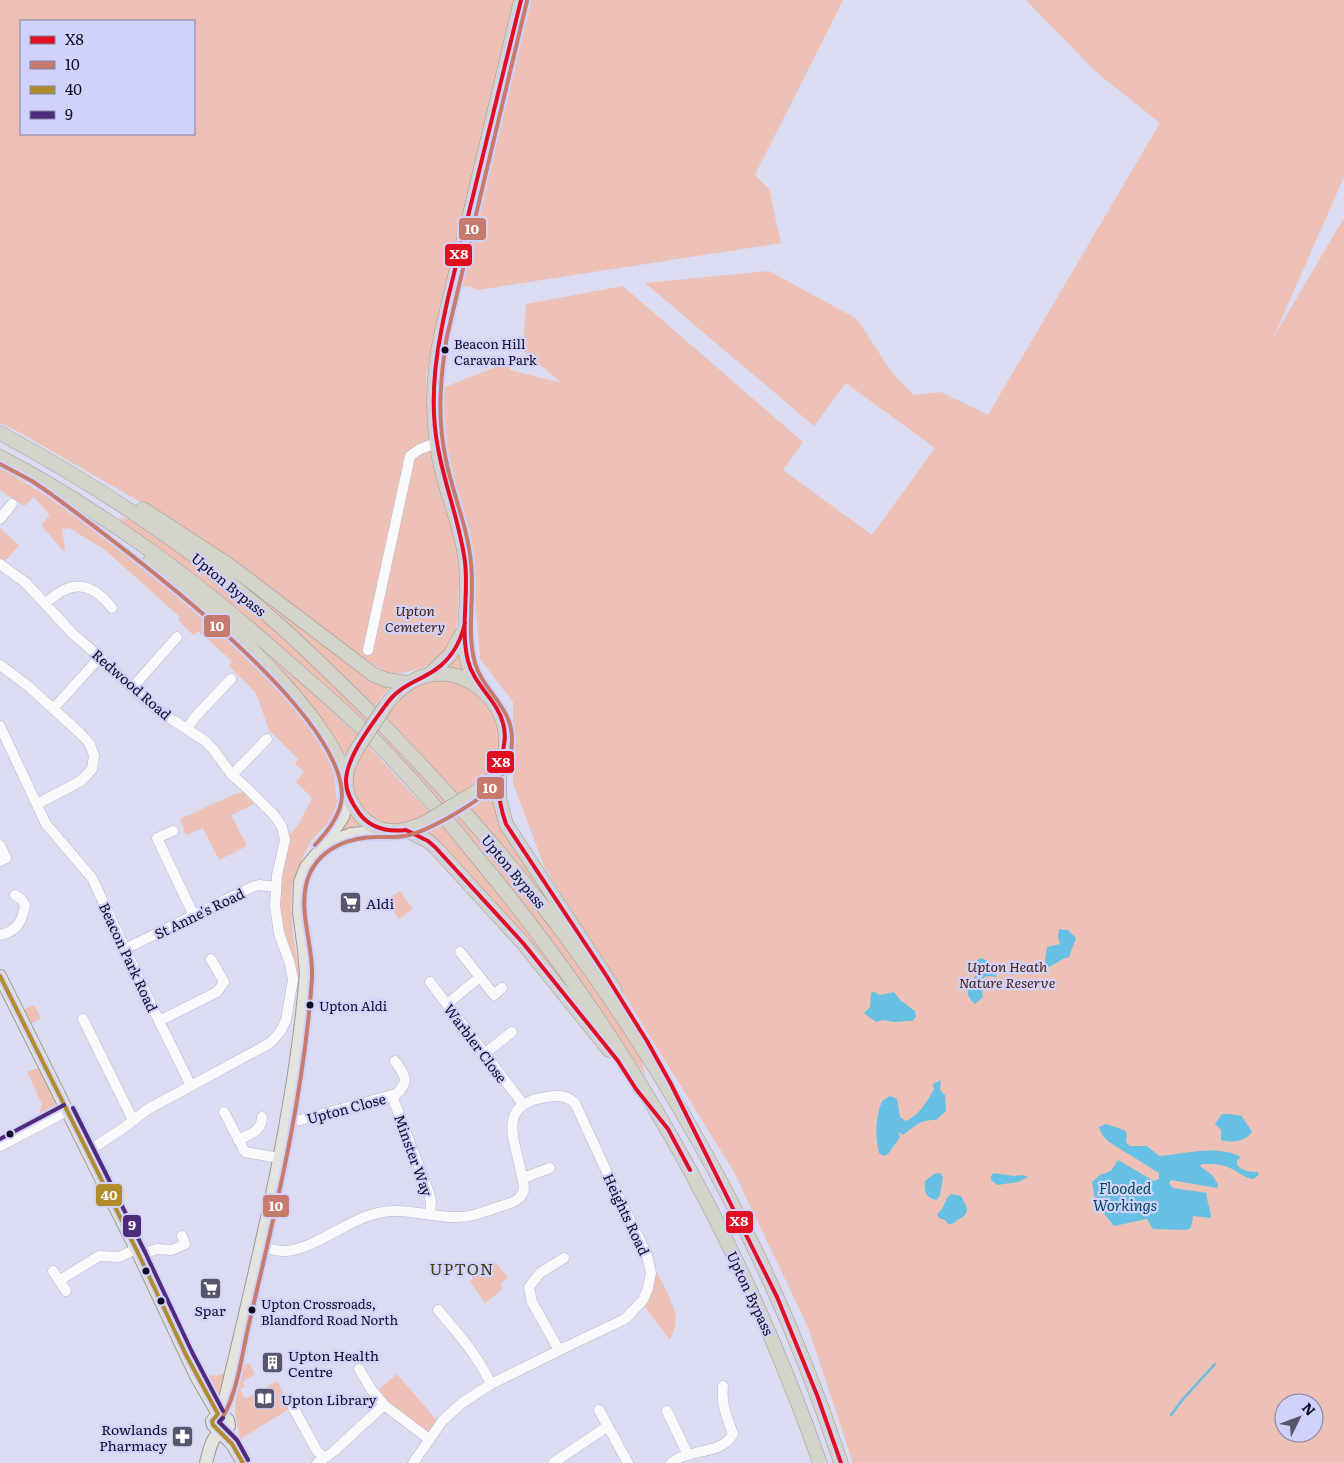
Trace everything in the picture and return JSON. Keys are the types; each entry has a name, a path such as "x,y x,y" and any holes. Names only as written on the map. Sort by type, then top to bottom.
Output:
{"highway":[{"path":"39,478 162,570 236,634 276,675 316,722 334,750 346,777 348,796 363,818 387,830 406,830 428,821 489,782 500,764 505,748 504,725 497,708 482,690 468,664 464,630 467,589 463,545 436,443 433,394 438,349 521,0"},
{"name":"Upton Bypass","path":"0,433 69,471 147,522 239,591 315,658 410,753 497,849 565,935 622,1016 696,1137 748,1236 776,1296 817,1395 841,1463"},
{"name":"Upton Bypass","path":"0,457 39,478 119,528 163,559 215,599 318,688 374,740 430,801 517,906 600,1022 668,1129 722,1230 755,1300 799,1406 820,1463"},
{"path":"69,471 100,484 134,503 198,544 267,592 374,675 387,680 408,683"},
{"path":"346,777 349,763 386,705 408,683 430,674 450,655 464,630"},
{"path":"430,674 459,676 482,690"},
{"path":"500,764 499,797 506,824 604,972 647,1041 671,1084 696,1137"},
{"path":"406,830 428,841 435,847 523,943 618,1061 636,1089 668,1129"}],"main road":[{"path":"243,1463 232,1444 219,1432 212,1421 218,1414 226,1394 261,1246 287,1118 306,974 298,912 299,890 306,867 324,845 342,817 348,796"},
{"path":"324,845 351,834 387,830"},
{"path":"0,976 88,1151 186,1355 218,1414"},
{"path":"206,1463 212,1440 219,1432"}],"street":[{"path":"368,650 410,456 420,449 436,443"},
{"path":"0,518 12,504"},
{"name":"Redwood Road","path":"0,564 26,583 72,633 156,709 213,749 232,775 248,788 274,815 282,827 285,840 275,887 275,906 279,932 293,979 284,1024 275,1038 265,1047 192,1086"},
{"path":"45,604 55,594 66,588 80,585 99,593 112,608"},
{"path":"132,688 177,637"},
{"path":"53,709 100,657"},
{"path":"0,664 28,686 90,744 94,756 90,773 81,781 37,804"},
{"path":"187,729 195,717 231,679"},
{"name":"Beacon Park Road","path":"0,726 46,824 92,878 158,1021 192,1086"},
{"path":"232,775 267,739"},
{"path":"173,831 157,838 194,916"},
{"path":"0,845 6,858 0,861"},
{"name":"St Anne's Road","path":"125,949 252,887 259,885 275,887"},
{"path":"0,935 11,932 23,916 25,905 15,895"},
{"path":"461,951 494,995 502,988"},
{"path":"158,1021 217,992 224,982 212,959"},
{"path":"447,1004 480,977"},
{"name":"Warbler Close","path":"430,982 523,1104"},
{"path":"83,1019 133,1120"},
{"path":"484,1054 512,1032"},
{"name":"Upton Close","path":"287,1118 300,1120 392,1096 403,1089 405,1081 404,1073 395,1062"},
{"path":"88,1151 148,1109 192,1086"},
{"name":"Minster Way","path":"392,1096 429,1193 431,1201 430,1215"},
{"name":"Heights Road","path":"413,1463 451,1411 491,1384 625,1319 643,1300 648,1288 651,1273 647,1255 575,1103 568,1098 557,1096 538,1098 523,1104"},
{"path":"261,1246 285,1252 304,1247 372,1214 394,1211 452,1218 472,1216 513,1201 520,1197 524,1187 512,1126 514,1115 523,1104"},
{"path":"0,1146 67,1111"},
{"path":"224,1112 245,1152 278,1158"},
{"path":"238,1140 259,1130 262,1125 262,1117"},
{"path":"523,1178 550,1168"},
{"path":"60,1280 99,1256 119,1257 157,1249 172,1250 185,1244 182,1236"},
{"path":"559,1350 532,1302 529,1287 540,1273 564,1258"},
{"path":"53,1271 66,1291"},
{"path":"438,1310 470,1348 491,1384"},
{"path":"359,1370 384,1405 429,1439"},
{"path":"670,1463 685,1455 722,1446 730,1440 733,1434 724,1413 723,1386"},
{"path":"293,1407 317,1451 320,1461 334,1452 384,1405"},
{"path":"599,1410 628,1463"},
{"path":"667,1411 685,1455"},
{"path":"553,1463 608,1426"}],"green space":[{"name":"Upton Cemetery","path":"0,0 843,0 755,175 769,189 781,243 478,290 468,286 446,290 426,375 428,438 443,488 460,561 457,624 450,647 424,668 392,675 360,657 184,527 0,423"},
{"name":"Upton Heath Nature Reserve","path":"1026,0 1344,0 1344,177 1273,338 1344,218 1344,1463 853,1463 808,1327 733,1170 544,866 513,783 513,702 480,659 474,584 458,497 452,499 436,412 443,357 445,358 445,387 508,362 510,370 562,383 523,351 526,304 623,286 803,442 783,470 872,535 935,448 846,383 814,426 645,283 769,271 857,319 892,373 914,395 941,392 988,415 1160,123 1096,72"},
{"path":"0,467 56,502 169,584 214,623 255,664 307,723 329,753 337,802 333,817 311,841 292,885 293,936 301,980 293,979 275,906 285,840 298,825 312,798 296,782 304,772 295,764 298,759 269,730 256,693 229,666 232,661 198,631 193,635 178,620 180,617 104,549 69,528 62,529 65,551 63,551 41,525 50,515 34,497 24,506 0,490"},
{"path":"119,518 129,519 193,563 258,615 368,716 364,724 123,526"},
{"path":"0,528 19,545 3,563 0,560"},
{"path":"181,537 391,686 374,708"},
{"path":"220,610 282,664 357,735 344,758"},
{"path":"459,648 467,673 444,670"},
{"path":"436,680 464,684 489,704 500,736 498,755 490,771 478,783 457,795 385,718 392,707 409,689"},
{"path":"379,728 448,800 441,805 373,735"},
{"path":"367,745 429,812 400,825 381,823 368,814 358,800 352,784 352,776 356,764"},
{"path":"492,788 494,790 580,943 467,805"},
{"path":"243,792 254,804 231,815 247,846 219,860 203,828 186,835 180,819"},
{"path":"349,809 366,826 335,837"},
{"path":"457,811 491,849 589,976 641,1058 646,1077 542,927 487,856 450,814"},
{"path":"439,821 541,948 593,1019 418,832"},
{"path":"400,891 413,909 399,919 386,900"},
{"path":"34,1005 41,1018 28,1025 21,1011"},
{"path":"38,1068 55,1102 56,1109 50,1115 32,1124 30,1121 38,1118 42,1104 27,1072"},
{"path":"648,1259 671,1300 675,1313 675,1327 670,1340 641,1302 643,1300"},
{"path":"496,1263 508,1278 500,1284 503,1289 485,1303 470,1281"},
{"path":"249,1363 255,1374 243,1382 245,1386 240,1389 245,1399 277,1381 291,1408 240,1439 235,1413 242,1364","holes":["271,1390 275,1399 258,1408 254,1400"]},
{"path":"227,1371 221,1394 212,1394 202,1376 203,1374 217,1376"},
{"path":"397,1374 440,1424 429,1439 375,1393"}],"water":[{"path":"1059,929 1068,930 1076,938 1069,957 1046,968 1047,947 1060,944 1058,937"},
{"path":"981,958 990,962 997,977 989,976 983,978 981,984 983,997 975,1004 970,999 968,991 977,972 977,960"},
{"path":"874,992 880,995 894,992 900,1000 915,1011 916,1017 912,1021 896,1022 885,1020 876,1022 864,1013 870,1007 871,993"},
{"path":"941,1080 940,1090 945,1095 946,1111 936,1120 921,1122 903,1135 898,1132 900,1137 888,1154 884,1156 879,1153 876,1127 882,1101 890,1096 897,1099 900,1117 906,1121 922,1108 934,1089 933,1084"},
{"path":"1222,1114 1242,1116 1252,1132 1246,1138 1238,1141 1221,1140 1221,1130 1215,1124"},
{"name":"Flooded Workings","path":"1106,1124 1124,1130 1127,1133 1126,1142 1130,1146 1147,1146 1159,1156 1211,1150 1222,1151 1241,1157 1237,1161 1237,1165 1246,1171 1257,1172 1259,1175 1253,1179 1226,1167 1202,1164 1200,1166 1212,1175 1218,1184 1217,1188 1171,1180 1169,1183 1173,1188 1207,1193 1211,1218 1193,1216 1191,1228 1186,1230 1153,1229 1147,1219 1114,1226 1096,1204 1092,1182 1100,1175 1111,1171 1118,1160 1154,1181 1159,1179 1159,1173 1109,1142 1102,1135 1099,1127"},
{"path":"940,1173 943,1177 940,1195 937,1200 930,1198 926,1194 925,1181 934,1174"},
{"path":"993,1173 1028,1177 1018,1182 997,1185 991,1180"},
{"path":"951,1194 961,1196 967,1209 963,1217 948,1224 945,1220 939,1218 937,1214"}],"waterway":[{"path":"1171,1415 1215,1364"}],"transit line":[{"name":"X8","path":"521,0 448,298 435,372 435,429 444,477 460,533 465,562 465,637 468,661 475,678 496,707 503,723 504,741 498,785 506,824 604,972 671,1084 777,1297 817,1395 841,1463"},
{"name":"10","path":"248,1460 237,1440 219,1422 230,1403 238,1377 278,1198 295,1110 308,1022 312,978 304,899 310,873 322,856 338,845 368,837 409,835 454,814 487,792 494,785 505,770 511,752 512,740 508,718 479,673 472,651 472,575 469,550 443,445 441,398 447,336 527,1"},
{"name":"10","path":"0,464 32,481 51,494 174,589 268,675 306,718 332,759 342,795 337,816 315,845"},
{"name":"X8","path":"406,830 380,828 363,818 348,794 346,785 347,771 356,750 388,702 399,691 429,674 446,661 458,643 465,623"},
{"name":"X8","path":"406,830 428,841 435,847 523,943 618,1061 636,1089 668,1129 690,1170"},
{"name":"40","path":"0,976 139,1255 186,1355 218,1414"},
{"name":"9","path":"0,1139 64,1105"},
{"name":"9","path":"73,1108 145,1252 192,1352 223,1411"},
{"name":"40","path":"218,1414 212,1421 213,1425 232,1444 243,1463"},
{"name":"9","path":"223,1418 219,1422 237,1440 248,1460"}],"place":[{"name":"Beacon Hill Caravan Park","path":"445,350"},
{"name":"Aldi","path":"350,903"},
{"name":"Upton Aldi","path":"310,1005"},
{"name":"Spar","path":"210,1288"},
{"name":"Upton Crossroads, Blandford Road North","path":"252,1310"},
{"name":"Upton Health Centre","path":"272,1363"},
{"name":"Upton Library","path":"265,1399"},
{"name":"Rowlands Pharmacy","path":"183,1437"}],"district":[{"name":"UPTON","path":"462,1268"}]}
